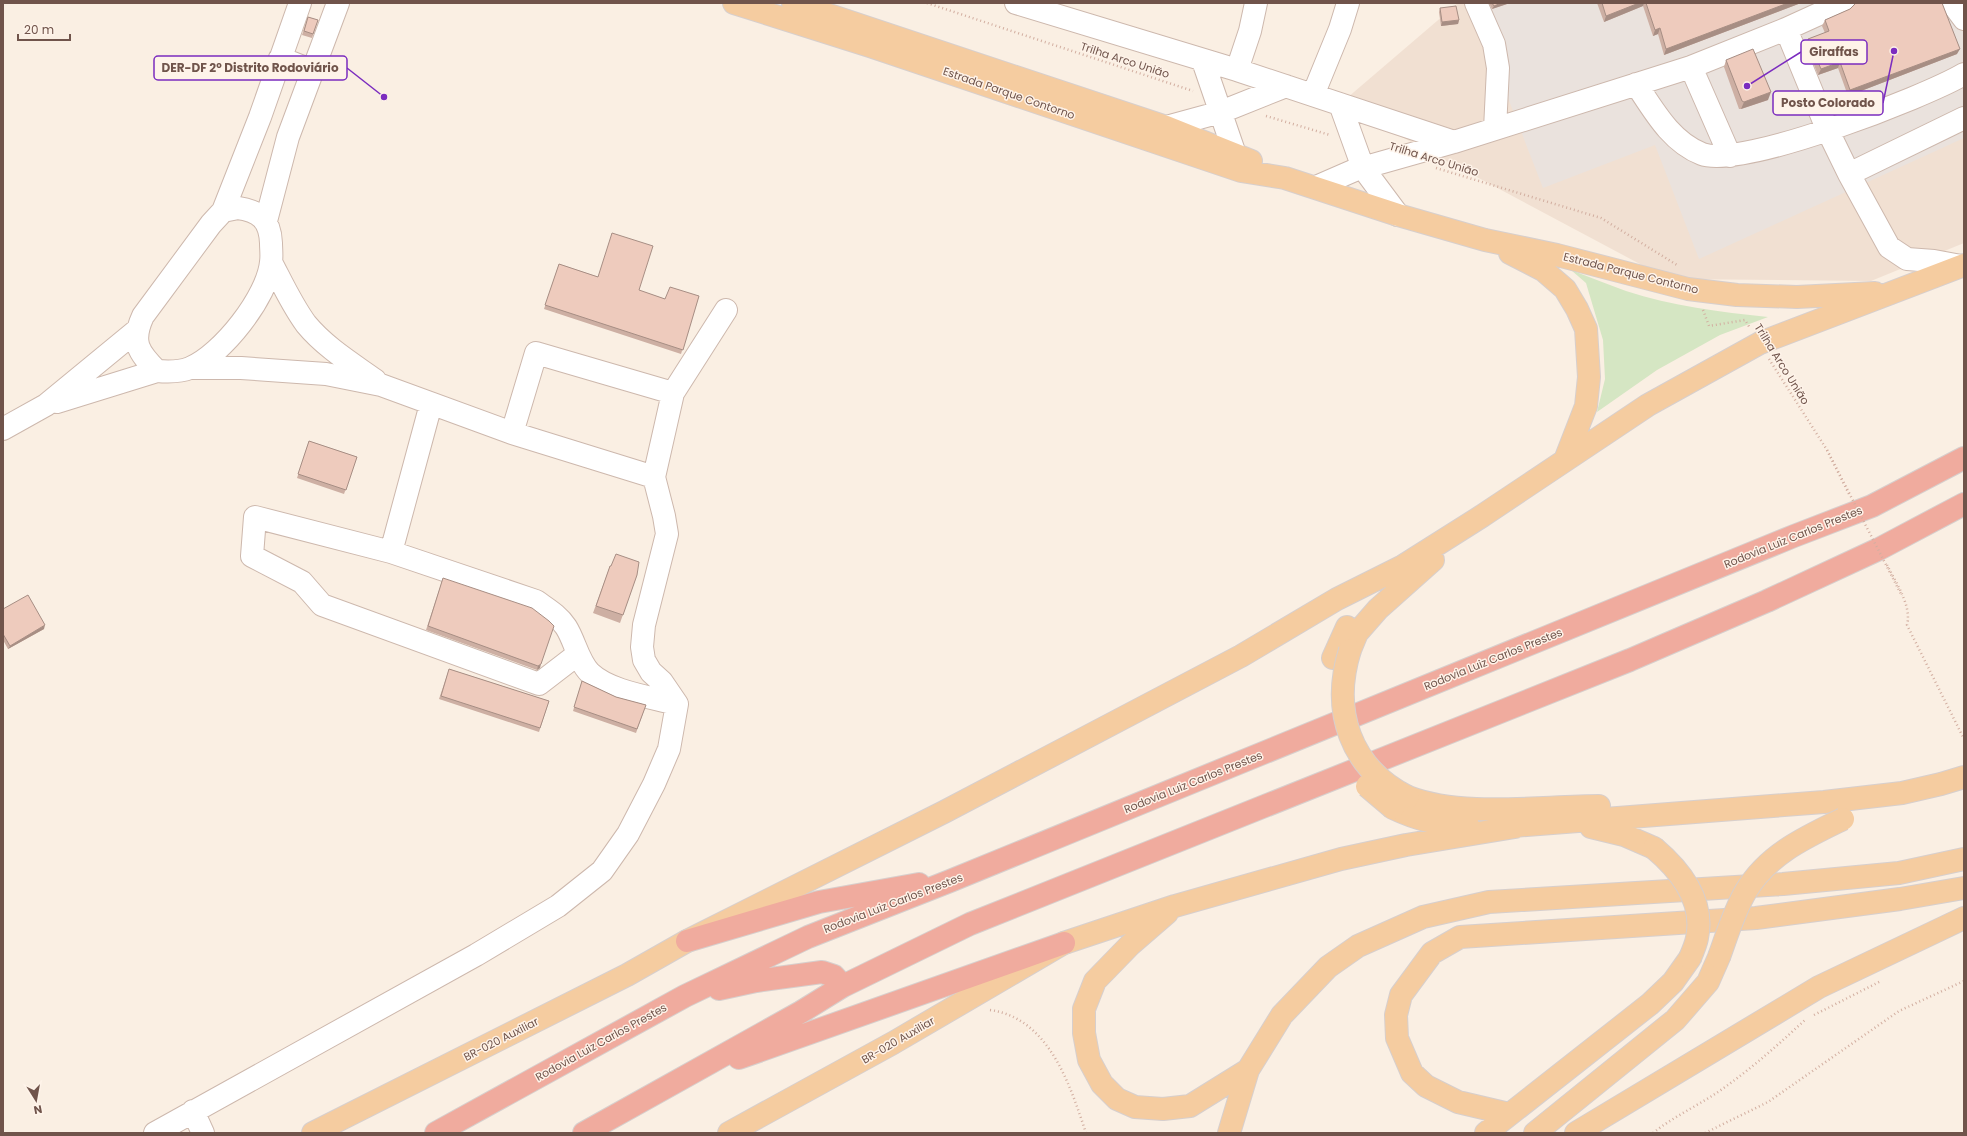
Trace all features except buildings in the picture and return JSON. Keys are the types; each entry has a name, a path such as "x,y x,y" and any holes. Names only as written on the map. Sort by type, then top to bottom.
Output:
{"highway":[{"name":"Rodovia Luiz Carlos Prestes","path":"436,1133 685,996 808,937 950,882 1794,536 1872,506 1964,458"},
{"path":"584,1133 801,1012 843,986 970,924 1630,660 1767,601 1879,549 1964,504"},
{"path":"687,941 787,910 819,902 875,891 950,882"},
{"path":"679,1079 1064,943"},
{"path":"685,996 764,980 822,972 834,976 843,986"}],"main road":[{"name":"Estrada Parque Contorno","path":"734,3 1316,187 1398,215 1484,240 1557,255 1688,289 1737,295 1797,297 1898,291"},
{"name":"Estrada Parque Contorno","path":"793,3 1166,127 1238,163"},
{"name":"Estrada Parque Contorno","path":"1484,240 1543,270 1565,289 1586,328 1589,377 1586,406 1565,460"},
{"path":"1963,266 1760,343 1648,405 1482,516 1403,566 1364,604 1348,626 1341,654 1330,683 1330,708 1335,729 1344,753 1356,773 1368,787 1401,803 1415,819 1442,824 1472,827 1515,827 1824,802 1902,793 1942,784 1964,777"},
{"path":"1341,654 1378,609 1482,516"},
{"name":"BR-020 Auxiliar","path":"313,1133 627,975 687,941 951,809 1241,656 1337,599 1403,566"},
{"path":"1535,1133 1675,1020 1693,1001 1708,982 1745,892 1768,862 1789,847 1843,819 1902,793"},
{"path":"1401,803 1422,802 1454,808 1501,809 1598,806 1629,808 1659,815"},
{"path":"1486,1133 1650,1004 1673,982 1690,958 1697,937 1696,910 1692,894 1685,881 1672,864 1654,848 1624,835 1566,822"},
{"name":"BR-020 Auxiliar","path":"729,1133 893,1043 1064,943 1175,906 1341,859 1406,845 1515,827"},
{"path":"1229,1133 1248,1070 1282,1015 1328,967 1358,946 1423,916 1489,902 1783,884 1899,873 1964,859"},
{"path":"1510,1114 1458,1102 1426,1086 1412,1073 1397,1038 1396,1015 1401,995 1432,953 1460,937 1756,918 1900,899 1964,888"},
{"path":"1175,906 1130,945 1095,981 1084,1009 1084,1033 1089,1060 1102,1084 1117,1099 1135,1108 1190,1106 1248,1070"},
{"path":"1576,1133 1819,987 1964,918"}],"street":[{"path":"3,429 46,405 136,331 143,316 211,224 223,211 257,124 300,3"},
{"path":"190,368 214,352 228,339 250,312 266,280 271,262 271,238 266,221 288,137 338,3"},
{"path":"1016,3 1203,61 1237,70 1454,142"},
{"path":"1237,70 1250,31 1256,3"},
{"path":"1313,95 1340,30 1348,3"},
{"path":"1476,3 1494,44 1498,68 1495,129"},
{"path":"1316,187 1363,168 1454,142 1691,67 1786,29 1843,3"},
{"path":"1952,3 1964,19"},
{"path":"1786,29 1828,131 1849,174 1889,247 1907,259 1934,261 1963,266"},
{"path":"280,58 313,72"},
{"path":"1203,61 1238,163"},
{"path":"1691,67 1730,156"},
{"path":"1636,84 1664,126 1682,142 1703,154 1730,156 1828,131 1917,96 1964,74"},
{"path":"1166,127 1221,112 1286,86"},
{"path":"1340,104 1363,168 1398,215"},
{"path":"1849,174 1964,118"},
{"path":"223,211 238,208 249,209 256,212 266,221"},
{"path":"271,262 306,324 337,353 381,384"},
{"path":"155,1133 476,955 558,906 602,871 628,834 654,784 669,749 677,704 662,682 650,672 644,660 642,647 644,625 667,534 654,478 673,393 726,310"},
{"path":"136,331 138,346 144,358 157,371"},
{"path":"512,433 536,353 673,393"},
{"path":"46,405 157,371 170,372 190,368 241,368 326,374 381,384 431,404 512,433 654,478"},
{"path":"391,552 431,404"},
{"path":"578,654 539,684 322,606 302,582 252,556 255,517 391,552 536,601 555,614 566,627 578,654 589,672 604,684 677,704"},
{"path":"193,1111 204,1133"}],"path":[{"name":"Trilha Arco União","path":"927,3 1199,93"},
{"path":"1259,113 1334,137"},
{"name":"Trilha Arco União","path":"1434,167 1601,218 1684,269"},
{"name":"Trilha Arco União","path":"1702,306 1709,326 1745,320 1827,450 1902,596"},
{"path":"1879,549 1902,596 1908,618 1907,625 1964,738"},
{"path":"1653,1133 1665,1123 1718,1092 1757,1063 1807,1019 1887,978"},
{"path":"1705,1133 1768,1102 1899,1011 1964,981"},
{"path":"958,1005 998,1011 1019,1020 1036,1032 1052,1052 1077,1105 1086,1133"}],"shaded area":[{"path":"1458,3 1964,3 1964,243 1871,281 1668,279 1340,104"},
{"path":"1471,3 1964,3 1964,138 1699,259 1655,145 1543,188"}],"green space":[{"path":"1571,270 1626,291 1661,301 1714,311 1768,317 1720,335 1657,370 1597,412 1605,379 1603,340 1586,283"}],"place":[{"name":"Posto Colorado","path":"1894,51"},
{"name":"Giraffas","path":"1747,86"},
{"name":"DER-DF 2º Distrito Rodoviário","path":"384,97"}]}
